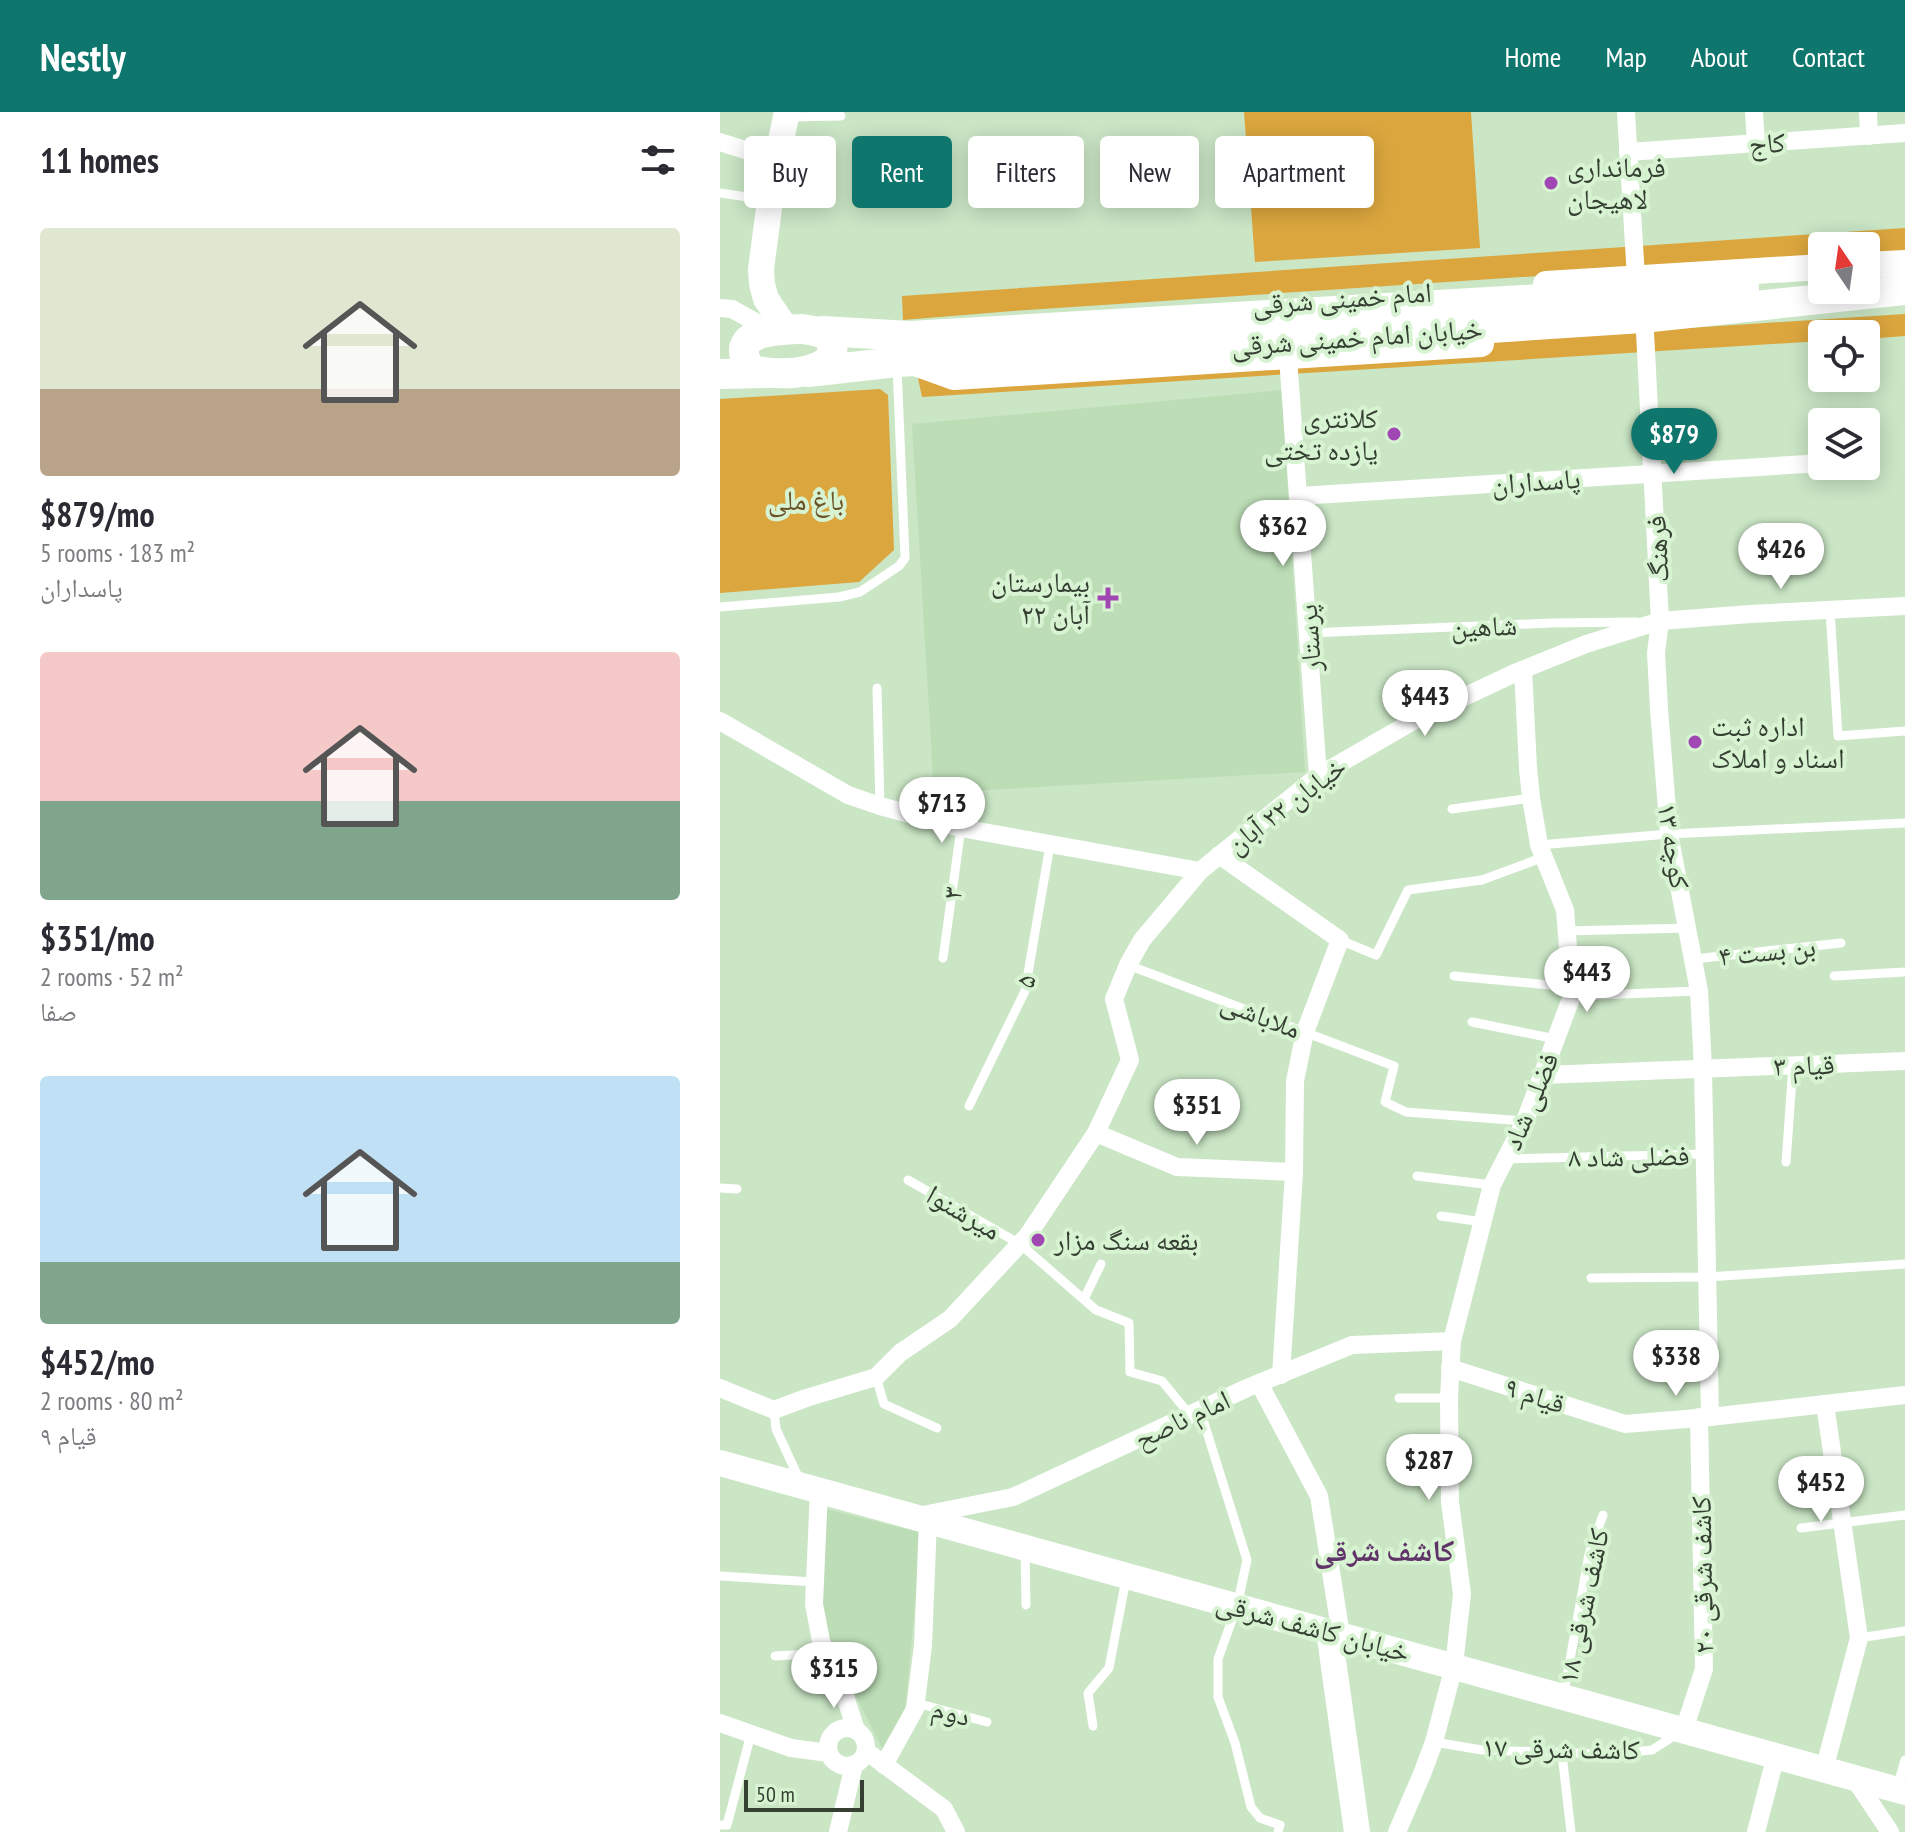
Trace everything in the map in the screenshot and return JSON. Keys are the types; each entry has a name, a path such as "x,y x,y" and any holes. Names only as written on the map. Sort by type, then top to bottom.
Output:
{"main road":[{"path":"782,136 786,114"},
{"path":"769,208 761,269 766,299 756,336 743,351 751,370 769,373"},
{"path":"1880,264 1905,263"},
{"name":"امام خمینی شرقی","path":"863,334 891,327 1808,268"},
{"path":"1880,279 1905,277"},
{"name":"خیابان امام خمینی شرقی","path":"756,336 822,331 926,336 1808,284"},
{"path":"1645,332 1905,292"},
{"name":"خیابان امام خمینی شرقی","path":"769,373 904,362 1642,318 1905,292"},
{"path":"808,372 829,361 833,352 831,339 822,331"},
{"name":"امام خمینی شرقی","path":"904,362 954,377 1645,332"},
{"path":"720,374 769,373"},
{"name":"خیابان کاشف شرقی","path":"720,1463 1901,1791"},
{"path":"1342,1635 1335,1666 1357,1832"}],"street":[{"path":"1626,112 1636,278"},
{"path":"1754,112 1756,143"},
{"path":"1868,112 1869,136"},
{"name":"کاج","path":"1628,152 1905,133"},
{"path":"720,142 744,150"},
{"path":"720,308 732,309 756,336"},
{"name":"فرهنگ","path":"1645,332 1660,621"},
{"name":"پرستار","path":"1288,357 1318,776"},
{"name":"پاسداران","path":"1299,496 1808,464"},
{"name":"خیابان ۲۲ آبان","path":"720,721 848,795 880,806 961,828 1200,871 1318,776 1415,720 1586,644 1660,621 1905,606"},
{"name":"کوچه ۱۳","path":"1660,621 1656,653 1669,834 1699,991 1707,1277"},
{"name":"فضلی شاد","path":"1397,1832 1434,1742 1454,1666 1462,1594 1450,1502 1452,1341 1492,1185 1525,1121 1572,991 1565,910 1541,851 1531,798 1523,670"},
{"path":"1219,855 1340,940 1305,1032 1295,1081 1294,1172 1281,1375"},
{"path":"720,1388 774,1410 876,1377 900,1353 950,1319 1020,1244 1096,1133 1130,1060 1114,999 1128,965 1142,940 1200,871"},
{"name":"قیام ۳","path":"1543,1075 1905,1061"},
{"path":"1096,1133 1177,1167 1294,1172"},
{"name":"کاشف شرقی ۲۰","path":"1684,1730 1704,1669 1707,1277"},
{"name":"امام ناصح","path":"922,1519 1013,1497 1259,1383 1352,1345 1452,1341"},
{"name":"قیام ۹","path":"1450,1368 1625,1424 1905,1395"},
{"path":"1259,1383 1319,1496 1342,1635"},
{"path":"1824,1770 1859,1638 1825,1404"},
{"path":"810,1488 814,1604 821,1641 856,1730 864,1739 838,1832"},
{"path":"884,1765 916,1703 923,1646 922,1519"},
{"path":"720,1723 791,1748 829,1753"},
{"path":"856,1730 837,1731 830,1740 829,1753 832,1758 842,1765 860,1758 884,1765 944,1809 956,1832"},
{"path":"1758,1831 1776,1755"},
{"path":"1854,1778 1890,1832"}],"lane":[{"path":"786,114 841,116"},
{"path":"720,193 744,197"},
{"path":"720,607 839,597 860,592 899,566 905,558 904,362"},
{"path":"1830,610 1838,736 1905,731"},
{"name":"شاهین","path":"1308,633 1660,621"},
{"path":"877,688 880,806"},
{"path":"1452,809 1531,798"},
{"path":"1340,940 1376,955 1408,890 1482,880 1541,851 1669,834 1905,823"},
{"name":"۳","path":"943,958 961,828"},
{"name":"۵","path":"969,1106 1025,991 1050,845"},
{"path":"1567,931 1689,928"},
{"name":"بن بست ۴","path":"1694,959 1841,943"},
{"name":"ملاباشی","path":"1128,965 1394,1066 1385,1102 1406,1112 1525,1121"},
{"path":"1834,976 1905,972"},
{"path":"1454,976 1572,991 1699,991"},
{"path":"1472,1022 1556,1039"},
{"path":"1786,1162 1793,1065"},
{"name":"فضلی شاد ۸","path":"1506,1159 1704,1154"},
{"path":"1417,1176 1492,1185"},
{"name":"میرشنوا","path":"908,1180 1020,1244 1096,1310 1129,1323 1130,1372 1162,1381 1195,1413"},
{"path":"720,1188 737,1189"},
{"path":"1441,1216 1483,1222"},
{"path":"1084,1299 1101,1264"},
{"path":"1591,1278 1707,1277 1905,1264"},
{"path":"876,1377 884,1404 937,1428"},
{"path":"1399,1398 1449,1398"},
{"path":"774,1410 776,1429 810,1488"},
{"path":"1195,1413 1247,1560 1237,1606 1218,1659 1218,1697 1235,1743 1251,1807 1260,1818 1280,1825 1278,1832"},
{"name":"کاشف شرقی ۱۸","path":"1563,1696 1589,1554 1603,1515"},
{"path":"1801,1528 1905,1515"},
{"path":"1025,1547 1026,1605"},
{"path":"1093,1726 1088,1693 1109,1668 1127,1575"},
{"path":"720,1576 815,1582"},
{"path":"1859,1638 1905,1631"},
{"path":"775,1656 826,1653"},
{"name":"دوم","path":"916,1703 987,1722"},
{"name":"کاشف شرقی ۱۷","path":"1434,1742 1482,1750 1607,1754 1652,1750 1684,1730"},
{"path":"720,1825 727,1825 751,1734"},
{"path":"1562,1754 1571,1832"},
{"path":"1901,1791 1905,1760"}],"shaded area":[{"name":"بیمارستان ۲۲ آبان","path":"1282,390 1305,772 934,793 912,424"},
{"path":"826,1509 922,1533 905,1709 882,1748 827,1638 820,1589"}],"green space":[{"path":"1244,112 1471,112 1480,248 1255,262 1251,208 1374,208 1374,136 1246,136"},
{"path":"1905,228 1905,252 1880,253 1880,232 1846,232"},
{"path":"1808,235 1808,258 903,320 902,296"},
{"path":"1905,314 1905,336 1880,338 1880,320 1812,320"},
{"path":"1808,320 1808,342 922,397 918,378"},
{"name":"باغ ملی","path":"880,389 888,395 894,550 859,582 720,593 720,399"}],"place":[{"name":"فرمانداری لاهیجان","path":"1551,183"},
{"name":"کلانتری یازده تختی","path":"1394,434"},
{"name":"بیمارستان ۲۲ آبان","path":"1108,598"},
{"name":"اداره ثبت اسناد و املاک","path":"1695,742"},
{"name":"بقعه سنگ مزار","path":"1038,1240"}],"district":[{"name":"کاشف شرقی","path":"1384,1551"}]}
